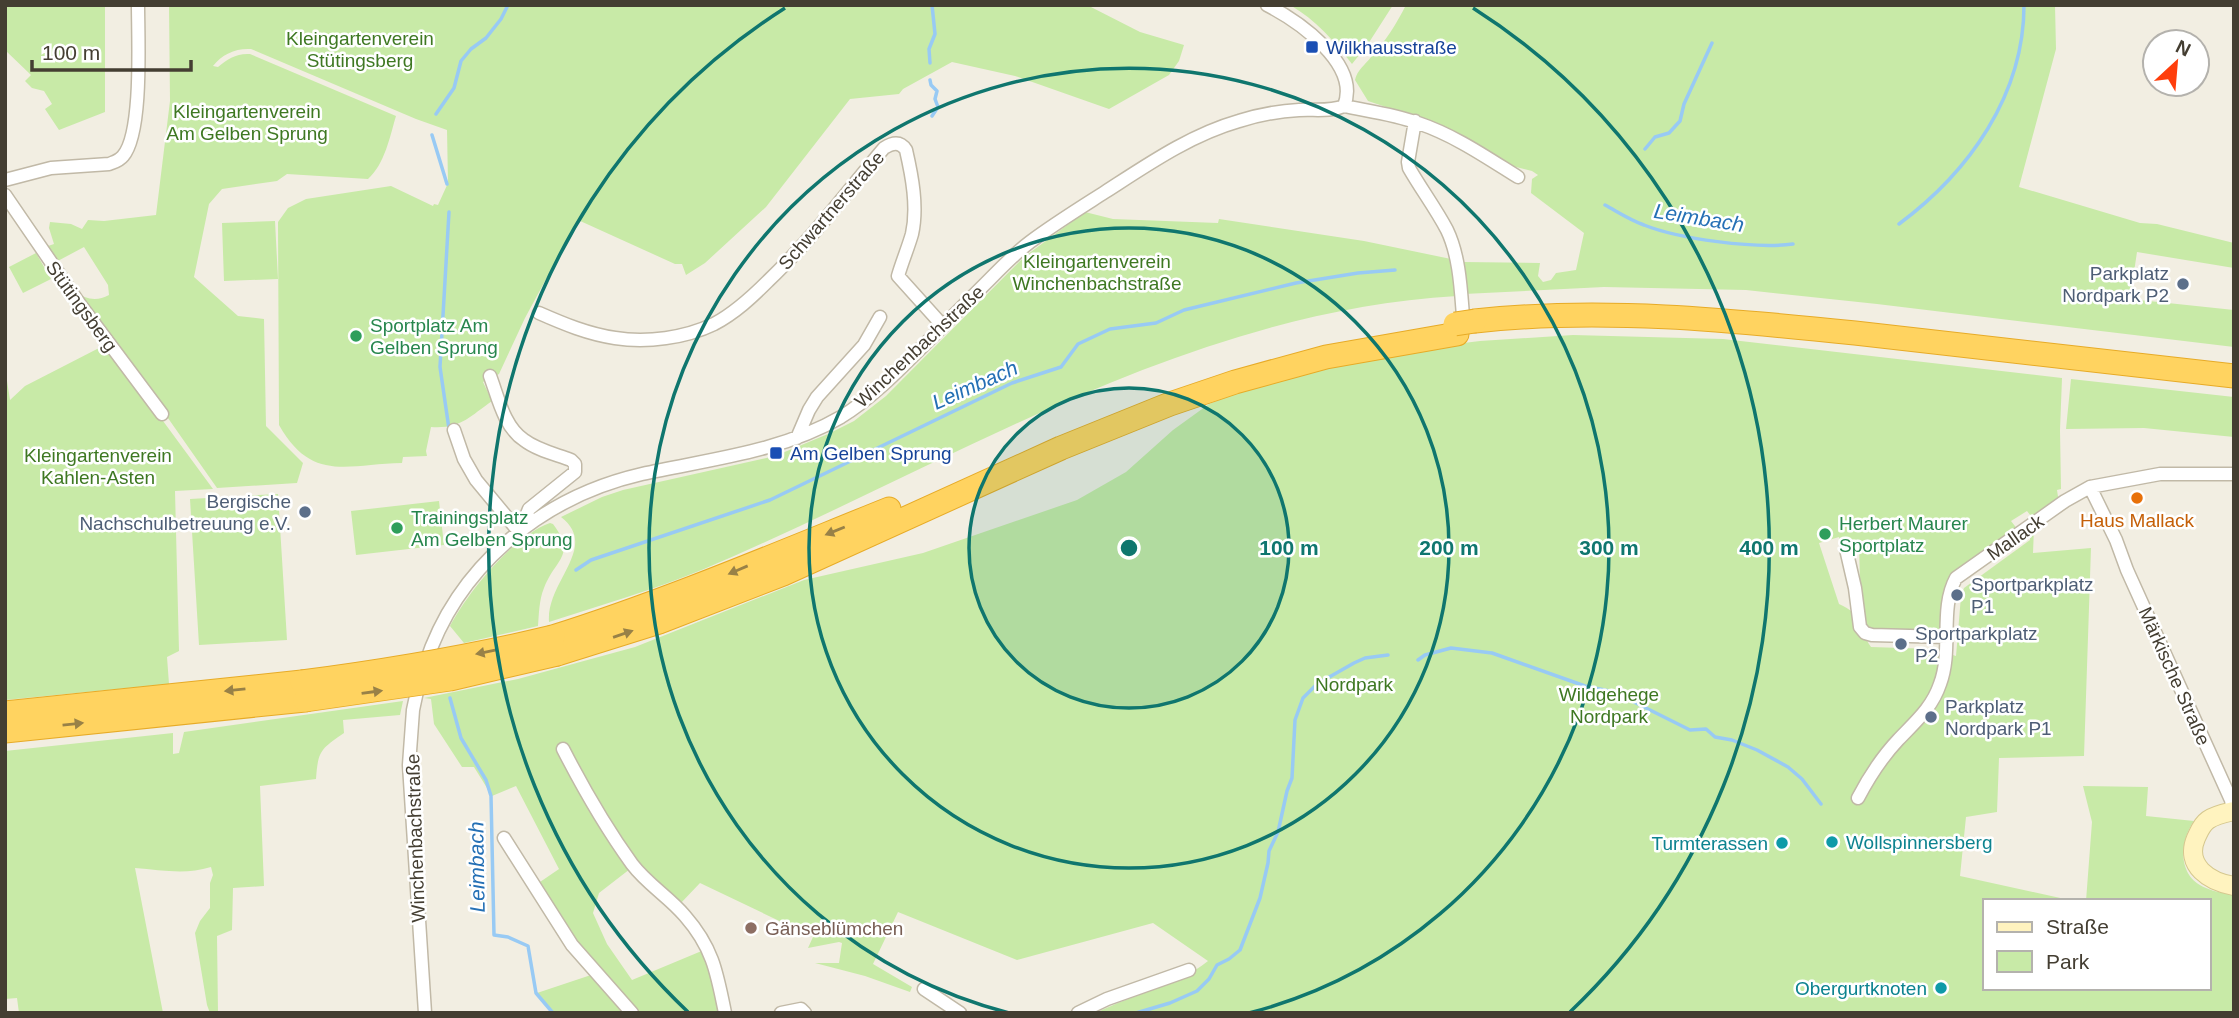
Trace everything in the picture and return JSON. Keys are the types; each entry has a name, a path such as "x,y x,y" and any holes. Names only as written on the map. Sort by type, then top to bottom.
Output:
{"highway":[{"path":"1466,330 1531,317 1630,315 1713,320 1925,341 2234,376"},
{"path":"5,731 304,691 378,672 555,645 618,616 694,589 999,465 1104,418 1191,385 1241,368 1334,343 1387,333 1603,327 1707,331 2234,387"},
{"path":"5,713 304,691"}],"main road":[{"name":"Märkische Straße","path":"2234,811 2205,822 2193,849 2196,863 2209,879 2234,886"}],"street":[{"path":"5,180 51,168 109,164 124,156 133,131 137,97 138,5"},
{"path":"1267,5 1310,32 1326,49 1345,80 1344,106"},
{"name":"Winchenbachstraße","path":"425,1013 409,765 416,692 432,643 454,600 486,561 528,524 569,499 614,481 759,450 797,438 842,416 884,385 1029,243 1176,148 1226,125 1257,116 1296,110 1337,109 1344,106 1415,121 1461,142 1518,177"},
{"path":"1415,121 1409,169 1447,232 1454,252 1466,330"},
{"name":"Schwartnerstraße","path":"539,313 591,334 635,340 676,336 711,325 738,309 789,262 884,148 895,144 906,150 915,217 898,276 943,326"},
{"name":"Stütingsberg","path":"5,195 79,303 162,414"},
{"name":"Winchenbachstraße","path":"797,438 817,397 864,345 880,317"},
{"path":"454,430 464,459 476,480 515,527 528,524 525,519 529,509 571,477 576,468 570,460 523,440 514,432 490,376"},
{"name":"Mallack","path":"1857,798 1881,760 1923,715 1935,697 1945,666 1949,590 1956,578 2065,501 2090,487 2160,474 2234,474"},
{"name":"Märkische Straße","path":"2090,487 2116,540 2234,811"},
{"path":"1846,549 1860,627 1865,634 1947,637"},
{"path":"563,749 600,815 632,863 644,878 684,914 708,948 725,1013"},
{"path":"504,838 572,945 632,1013"},
{"path":"1078,1013 1107,999 1189,970"},
{"path":"924,989 960,1013"},
{"path":"781,1013 801,1009 805,1013"}],"green space":[{"path":"5,5 105,5 105,112 59,130 45,109 52,104 44,91 32,88 25,81 31,75 5,50"},
{"path":"169,5 1087,5 1140,32 1184,45 1179,61 1169,75 1109,109 1015,76 952,62 903,89 899,94 850,99 766,207 705,263 686,275 682,264 675,264 578,220 525,318 499,374 483,382 492,401 457,424 431,427 427,456 403,457 402,463 348,467 318,463 304,456 279,425 278,222 288,208 306,199 391,186 433,206 438,205 448,183 447,130 251,49 230,53 213,66 218,67 229,59 250,54 396,116 383,158 368,179 287,174 277,181 222,189 209,204 194,277 238,316 264,319 266,426 303,463 297,483 217,488 156,401 85,308 79,317 52,279 57,277 75,292 88,298 109,295 108,285 84,247 54,263 42,248 54,244 50,222 71,224 82,229 88,220 104,221 156,215 170,101"},
{"path":"1290,5 1393,5 1352,64 1324,32"},
{"path":"1406,5 2055,5 2056,49 2019,187 2140,223 2157,224 2234,243 2234,268 2137,252 2130,299 2234,310 2234,347 1746,290 1604,287 1464,294 1463,262 1540,263 1538,276 1543,282 1551,280 1556,273 1576,270 1584,233 1531,193 1532,179 1538,175 1532,171 1512,166 1404,113 1368,101 1355,80 1356,76 1386,39"},
{"name":"Kleingartenverein Winchenbachstraße","path":"1085,212 1113,219 1218,223 1219,219 1364,241 1451,259 1457,296 1357,308 1259,331 1164,362 978,441 704,569 647,591 549,622 555,593 574,553 572,528 561,517 623,490 775,456 854,421 886,396 1024,257"},
{"path":"275,221 278,279 224,281 222,223"},
{"path":"36,253 51,279 23,293 9,267"},
{"name":"Nordpark","path":"1573,335 1723,339 2062,378 2061,489 2057,490 2059,503 2034,520 2027,511 2011,521 2018,530 1946,582 1941,631 1870,631 1861,620 1859,544 1840,541 1839,537 1819,543 1839,604 1856,617 1871,647 1933,649 1956,656 1964,588 2030,540 2030,530 2034,528 2033,553 2091,548 2084,756 1999,758 1997,812 1966,817 1960,876 2065,899 1983,899 1983,990 2211,990 2211,899 2086,899 2092,822 2083,786 2148,787 2146,816 2194,821 2185,839 2184,849 2186,868 2190,876 2209,889 2234,895 2234,1013 1096,1013 1168,984 1208,961 1153,923 1017,960 898,912 873,964 912,987 910,992 865,976 815,963 839,963 842,943 808,948 813,937 700,883 679,905 630,869 599,893 593,913 607,944 632,980 704,950 712,968 719,1013 640,1013 578,946 559,918 540,882 559,869 516,786 492,796 474,767 462,767 434,724 431,699 424,698 518,679 635,647 804,580 923,553 1077,500 1126,472 1173,430 1209,404 1274,378 1382,353 1480,341"},
{"name":"Kleingartenverein Kahlen-Asten","path":"105,342 213,489 175,491 179,651 167,657 169,684 5,700 5,368 10,400 25,386 99,348"},
{"path":"2071,379 2234,397 2234,437 2144,428 2066,429"},
{"path":"278,494 287,640 199,645 190,499"},
{"name":"Trainingsplatz Am Gelben Sprung","path":"439,501 444,545 356,555 351,511"},
{"path":"550,523 560,535 564,551 542,593 538,626 464,643 450,626 468,597 507,552 521,540"},
{"path":"403,701 400,715 343,720 344,733 322,751 316,779 260,786 264,886 233,888 232,930 217,936 218,1013 210,1013 207,1005 195,933 210,908 210,883 213,875 211,867 183,871 135,868 163,1013 19,1013 17,998 5,999 5,751 173,733 173,754 179,753 184,732"},
{"path":"594,974 628,1013 555,1013 537,993"}],"waterway":[{"path":"436,114 454,88 461,61 486,38 508,5"},
{"path":"930,63 929,49 935,34 932,5"},
{"name":"Leimbach","path":"1899,224 1948,181 1988,129 2014,70 2022,38 2024,5"},
{"path":"1645,149 1655,137 1669,133 1680,121 1684,104 1712,43"},
{"path":"930,80 937,91 935,99 938,107 932,116"},
{"path":"432,135 447,184"},
{"name":"Leimbach","path":"1605,205 1639,223 1677,235 1738,244 1793,244"},
{"path":"449,212 440,367 449,429"},
{"name":"Leimbach","path":"576,570 591,560 770,500 1012,383 1061,367 1078,344 1110,329 1156,323 1184,310 1296,283 1395,270"},
{"path":"1418,660 1425,655 1451,648 1492,653 1585,686 1614,692 1690,730 1706,729 1715,737 1732,740 1757,750 1788,767 1802,779 1821,804"},
{"path":"1136,1013 1170,1003 1197,991 1209,979 1217,965 1240,950 1260,898 1269,851 1278,832 1292,778 1295,720 1303,698 1317,684 1354,663 1365,658 1388,655"},
{"name":"Leimbach","path":"450,698 461,738 486,780 491,796 494,935 508,937 528,946 536,993 553,1013"}],"place":[{"name":"Wilkhausstraße","path":"1312,47"},
{"name":"Parkplatz Nordpark P2","path":"2183,284"},
{"name":"Sportplatz Am Gelben Sprung","path":"356,336"},
{"name":"Am Gelben Sprung","path":"776,453"},
{"name":"Haus Mallack","path":"2137,498"},
{"name":"Bergische Nachschulbetreuung e.V.","path":"305,512"},
{"name":"Trainingsplatz Am Gelben Sprung","path":"397,528"},
{"name":"Herbert Maurer Sportplatz","path":"1825,534"},
{"name":"Sportparkplatz P1","path":"1957,595"},
{"name":"Sportparkplatz P2","path":"1901,644"},
{"name":"Parkplatz Nordpark P1","path":"1931,717"},
{"name":"Wollspinnersberg","path":"1832,842"},
{"name":"Turmterassen","path":"1782,843"},
{"name":"Gänseblümchen","path":"751,928"},
{"name":"Obergurtknoten","path":"1941,988"}],"park label":[{"name":"Kleingartenverein Stütingsberg","path":"360,49"},
{"name":"Kleingartenverein Am Gelben Sprung","path":"247,122"},
{"name":"Wildgehege Nordpark","path":"1609,705"}]}
